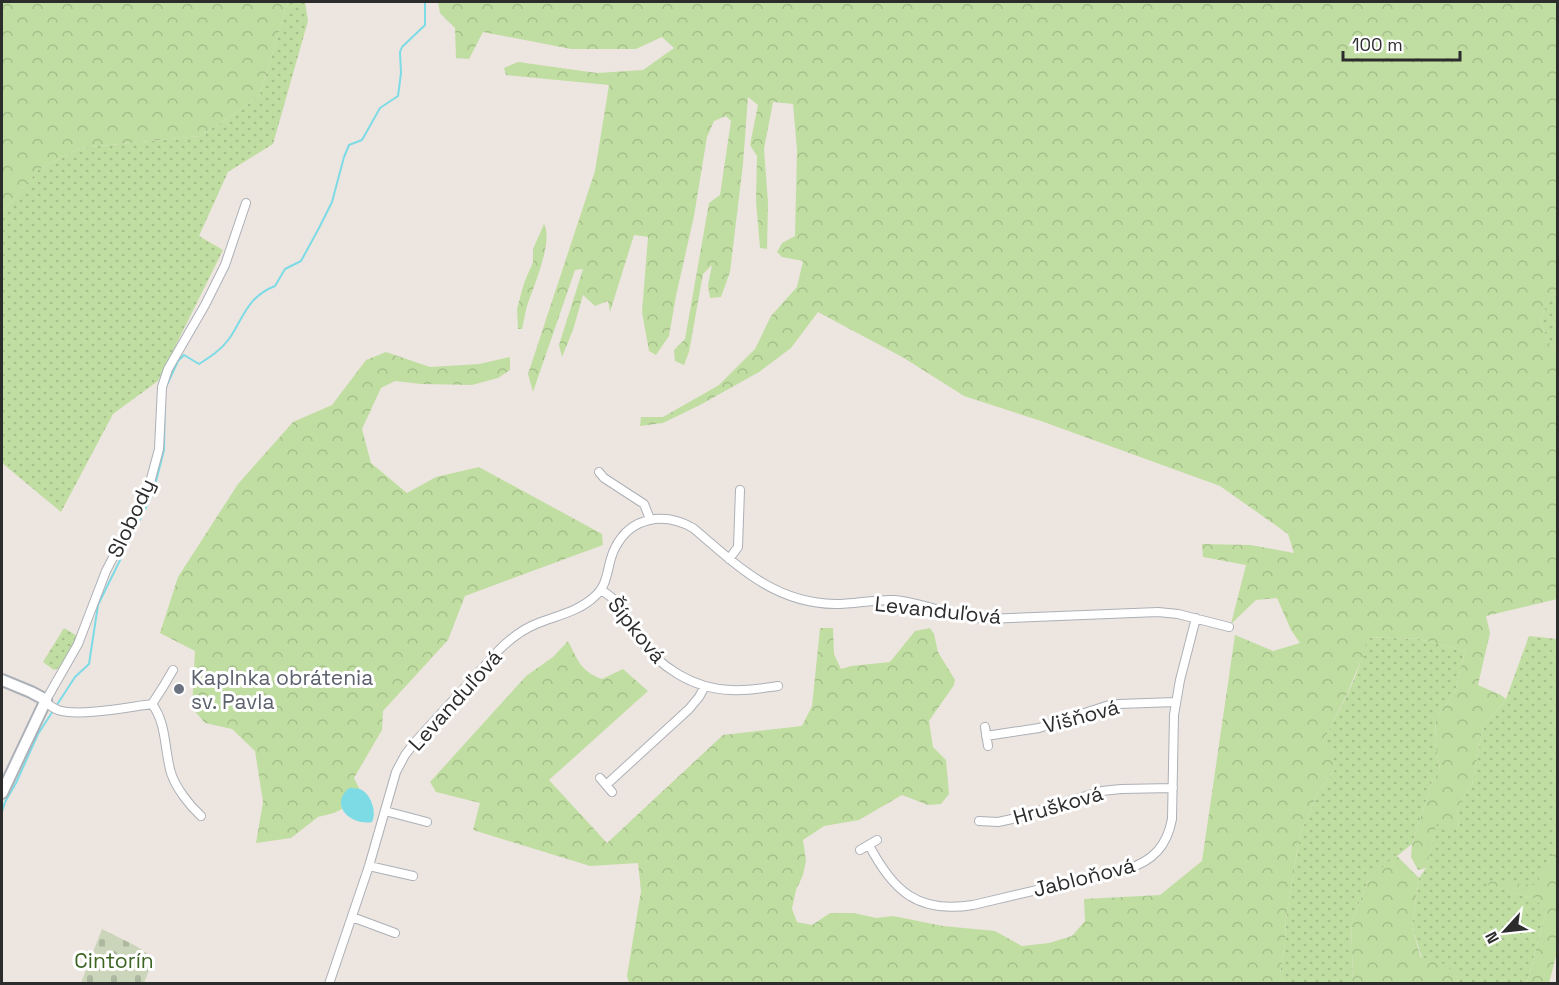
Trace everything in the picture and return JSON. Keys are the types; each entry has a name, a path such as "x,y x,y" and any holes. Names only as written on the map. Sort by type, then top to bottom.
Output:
{"street":[{"name":"Slobody","path":"2,794 50,705 78,644 106,571 148,490 159,449 162,387 168,369 225,265 246,203"},
{"path":"600,472 604,478 644,504 650,519 630,530 619,541 601,590"},
{"path":"729,559 738,547 740,490"},
{"name":"Levanduľová","path":"650,519 669,518 685,523 755,579 790,596 821,603 842,604 894,600 985,619 1142,612 1168,613 1229,627"},
{"name":"Levanduľová","path":"329,984 369,866 396,772 405,755 511,638 583,605 601,590"},
{"name":"Šípková","path":"601,590 619,603 639,638 655,657 680,676 718,689 778,686"},
{"name":"Jabloňová","path":"869,845 885,873 908,895 928,904 949,907 973,905 1127,869 1146,861 1160,849 1171,829 1176,702 1196,618"},
{"path":"152,704 172,670"},
{"path":"2,680 25,689 50,705 68,712 152,704"},
{"path":"606,785 689,709 699,698 705,686"},
{"name":"Višňová","path":"986,736 1039,728 1106,706 1176,702"},
{"path":"152,704 162,722 174,780 192,808 201,816"},
{"path":"984,727 988,746"},
{"path":"600,778 612,792"},
{"name":"Hrušková","path":"979,821 998,822 1012,819 1102,791 1173,788"},
{"path":"385,811 428,822"},
{"path":"860,850 877,840"},
{"path":"369,866 413,876"},
{"path":"352,917 395,933"}],"green space":[{"path":"2,2 288,2 259,97 200,136 80,148 38,170 2,213"},
{"path":"288,2 305,2 308,21 273,144 228,172 199,236 223,250 158,381 113,414 61,512 2,463 2,213 38,170 80,148 200,136 259,97"},
{"path":"438,2 1557,2 1557,293 1550,296 1540,321 1549,343 1557,347 1557,599 1486,616 1490,633 1478,685 1506,699 1483,727 1472,785 1457,808 1459,829 1437,823 1426,868 1418,870 1411,857 1412,844 1432,782 1440,769 1435,742 1436,717 1455,692 1465,651 1419,639 1367,637 1364,653 1347,694 1322,744 1333,750 1335,770 1319,791 1300,834 1286,919 1280,974 1285,983 629,983 627,976 641,891 638,863 590,866 473,830 480,803 436,792 430,782 526,676 553,657 568,641 577,659 595,676 602,679 623,669 648,691 549,780 607,843 723,735 802,726 812,706 820,628 833,628 834,654 841,669 890,662 915,631 930,628 934,634 938,652 955,680 954,685 929,721 933,747 946,760 949,794 941,804 928,805 902,795 859,820 824,826 803,840 806,861 792,909 797,922 812,925 830,913 854,913 876,918 893,916 943,926 995,931 1022,946 1049,943 1072,936 1085,921 1084,899 1160,895 1202,861 1235,635 1273,651 1300,643 1291,630 1277,598 1256,600 1231,624 1246,565 1203,557 1202,544 1251,545 1294,553 1288,534 1220,486 1041,421 964,396 904,358 818,312 791,348 759,372 663,423 640,426 641,417 663,417 719,385 755,349 771,316 797,287 803,261 782,257 777,252 782,243 795,236 797,150 793,104 773,102 764,149 768,203 767,249 760,248 756,201 757,156 750,145 758,105 748,97 743,164 730,272 721,297 710,298 708,285 712,265 703,274 689,352 684,365 675,361 674,350 685,339 709,203 720,195 731,121 726,116 714,121 707,137 694,216 669,336 656,355 649,351 642,312 648,237 634,235 610,312 608,301 595,306 583,295 562,357 559,345 583,269 575,270 533,392 528,374 595,171 609,85 506,75 504,68 518,62 597,73 643,70 674,48 662,37 636,49 571,49 483,32 469,59 456,58 455,28 440,13"},
{"path":"544,224 545,252 522,329 518,329 517,309 533,262 533,249"},
{"path":"1557,293 1557,347 1549,343 1540,321 1550,296"},
{"path":"386,352 430,367 479,364 510,357 510,370 498,378 472,385 395,381 381,388 362,429 371,463 407,493 436,477 479,467 602,534 603,545 465,596 448,640 383,711 382,730 354,778 360,790 349,788 341,804 342,809 318,817 291,838 256,843 263,802 255,751 232,729 205,723 192,708 195,651 160,633 178,577 238,484 293,422 332,405 366,360"},
{"path":"64,628 77,636 61,667 54,670 43,662"},
{"path":"1529,636 1557,639 1558,839 1555,850 1536,886 1490,881 1489,885 1536,899 1546,911 1527,983 1458,983 1456,974 1422,958 1412,927 1419,878 1426,868 1437,822 1459,828 1457,808 1472,785 1483,727 1506,699"},
{"path":"1366,637 1419,639 1465,651 1455,692 1436,717 1435,742 1440,769 1432,782 1412,844 1369,879 1351,923 1353,980 1351,984 1285,983 1280,974 1286,919 1300,834 1319,791 1335,770 1322,744 1355,678"},
{"path":"1557,839 1558,949 1549,983 1527,983 1546,911 1536,899 1488,885 1490,881 1536,885 1555,850"},
{"path":"1396,855 1419,878 1412,927 1421,958 1436,958 1456,974 1458,983 1351,983 1353,980 1351,923 1369,879"},
{"name":"Cintorín","path":"102,929 154,958 144,983 81,983"}],"water":[{"path":"349,788 364,791 370,799 373,808 372,822 357,821 345,813 341,801"}],"waterway":[{"path":"2,812 38,734 75,677 89,664 98,605 153,493 164,450 165,389 178,361 184,355 199,364 215,353 229,339 252,302 275,286 285,269 301,261 332,202 349,145 362,140 380,108 398,96 401,73 400,52 402,47 425,25 425,2"}],"place":[{"name":"Kaplnka obrátenia sv. Pavla","path":"179,689"}]}
